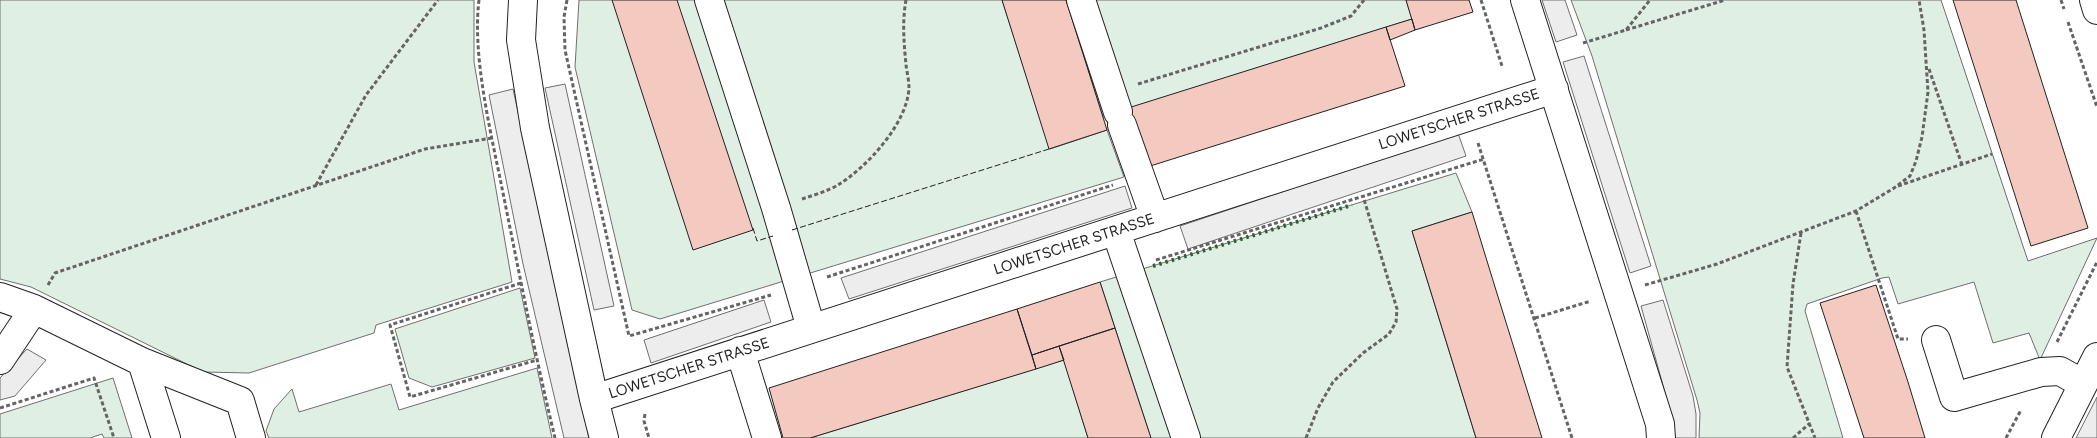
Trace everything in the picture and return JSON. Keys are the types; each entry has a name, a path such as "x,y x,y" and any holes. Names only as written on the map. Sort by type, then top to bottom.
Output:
{"street":[{"name":"LOWETSCHER STRASSE","path":"523,0 521,40 535,128 604,438"},
{"path":"709,0 776,208 811,328"},
{"path":"1081,0 1155,218"},
{"name":"LOWETSCHER STRASSE","path":"1525,0 1660,424 1661,438"},
{"path":"2094,0 2097,10"},
{"name":"LOWETSCHER STRASSE","path":"594,399 1554,89"},
{"path":"1116,231 1186,438"},
{"path":"0,297 34,309 142,362 240,401 251,438"},
{"path":"0,360 34,309"},
{"path":"1936,340 1954,397 2041,372 2060,371 2083,384"},
{"path":"740,351 767,438"},
{"path":"2056,438 2097,357"},
{"path":"142,362 166,438"}],"path":[{"path":"316,186 366,95 438,0"},
{"path":"479,0 479,48 492,138 537,360 555,438"},
{"path":"776,208 837,186 868,160 881,146 894,127 905,106 909,88 903,20 906,0"},
{"path":"1117,110 1351,16 1364,0"},
{"path":"1481,0 1502,66"},
{"path":"1626,30 1650,0"},
{"path":"1583,42 1725,0"},
{"path":"1534,318 1717,264 1801,233 1856,211 1910,176 1922,137 1928,92 1928,66 1919,0"},
{"path":"2061,0 2097,107"},
{"path":"1928,66 1962,165"},
{"path":"1469,116 1572,438"},
{"path":"34,309 55,273 425,149 492,138"},
{"path":"1894,188 1992,154"},
{"path":"1129,268 1484,159"},
{"path":"1306,438 1318,408 1333,382 1363,353 1389,334 1396,322 1398,309 1363,196"},
{"path":"1856,211 1890,311"},
{"path":"1801,233 1793,284 1787,367 1816,438"},
{"path":"521,283 390,325 410,398 537,360"},
{"path":"0,408 94,378 114,438"},
{"path":"645,411 644,421 649,438"},
{"path":"1792,438 1810,422"}],"green space":[{"path":"0,0 474,0 474,62 512,282 376,325 374,333 249,373 203,372 31,287 0,279"},
{"path":"579,0 1002,0 1050,149 1107,130 1124,177 660,319 632,310 575,67"},
{"path":"1066,0 1406,0 1412,19 1103,117"},
{"path":"1571,0 1941,0 2028,261 2097,238 2040,360 2029,333 1993,343 1974,282 1898,304 1889,277 1882,278 1807,304 1805,311 1843,438 1699,438 1700,413 1697,400 1592,56"},
{"path":"1456,173 1472,212 1412,231 1476,438 1151,438 1100,282"},
{"path":"520,288 535,358 432,387 409,378 395,329"},
{"path":"1064,360 1088,438 810,438"},
{"path":"537,368 552,438 269,438 266,431 274,409 292,389 299,412 391,384 399,410"},
{"path":"113,378 132,438 104,438 102,434 90,438 0,438 0,414"}],"shaded area":[{"path":"1542,0 1565,0 1577,35 1556,42"},
{"path":"1584,56 1651,266 1630,273 1563,62"},
{"path":"565,84 614,306 594,310 545,88"},
{"path":"513,89 589,438 564,438 523,264 489,95"},
{"path":"1458,133 1466,156 1188,249 1180,226"},
{"path":"1125,186 1132,208 849,299 841,278"},
{"path":"764,300 771,322 651,363 644,340"},
{"path":"1663,300 1693,396 1696,414 1696,438 1671,438 1669,407 1641,306"},
{"path":"27,349 46,360 15,396 0,400 0,378"},
{"path":"2097,397 2097,438 2076,438"}],"building":[{"path":"612,0 677,0 753,230 693,250"},
{"path":"1002,0 1066,0 1107,130 1049,149"},
{"path":"1406,0 1469,0 1473,12 1415,30"},
{"path":"1953,0 2016,0 2088,228 2031,246"},
{"path":"1412,19 1415,30 1390,40 1386,27"},
{"path":"1386,27 1405,86 1147,167 1128,108"},
{"path":"1472,212 1542,438 1476,438 1412,231"},
{"path":"1100,282 1115,328 1032,355 1017,309"},
{"path":"1876,285 1925,438 1864,438 1820,303"},
{"path":"1017,309 1036,369 810,438 783,438 769,388"},
{"path":"1115,328 1151,438 1088,438 1059,346"},
{"path":"1059,346 1064,360 1036,369 1032,355"}],"hedge":[{"path":"1153,266 1352,205"}],"fence":[{"path":"792,230 1049,149"},
{"path":"753,228 757,241 773,236"}]}
